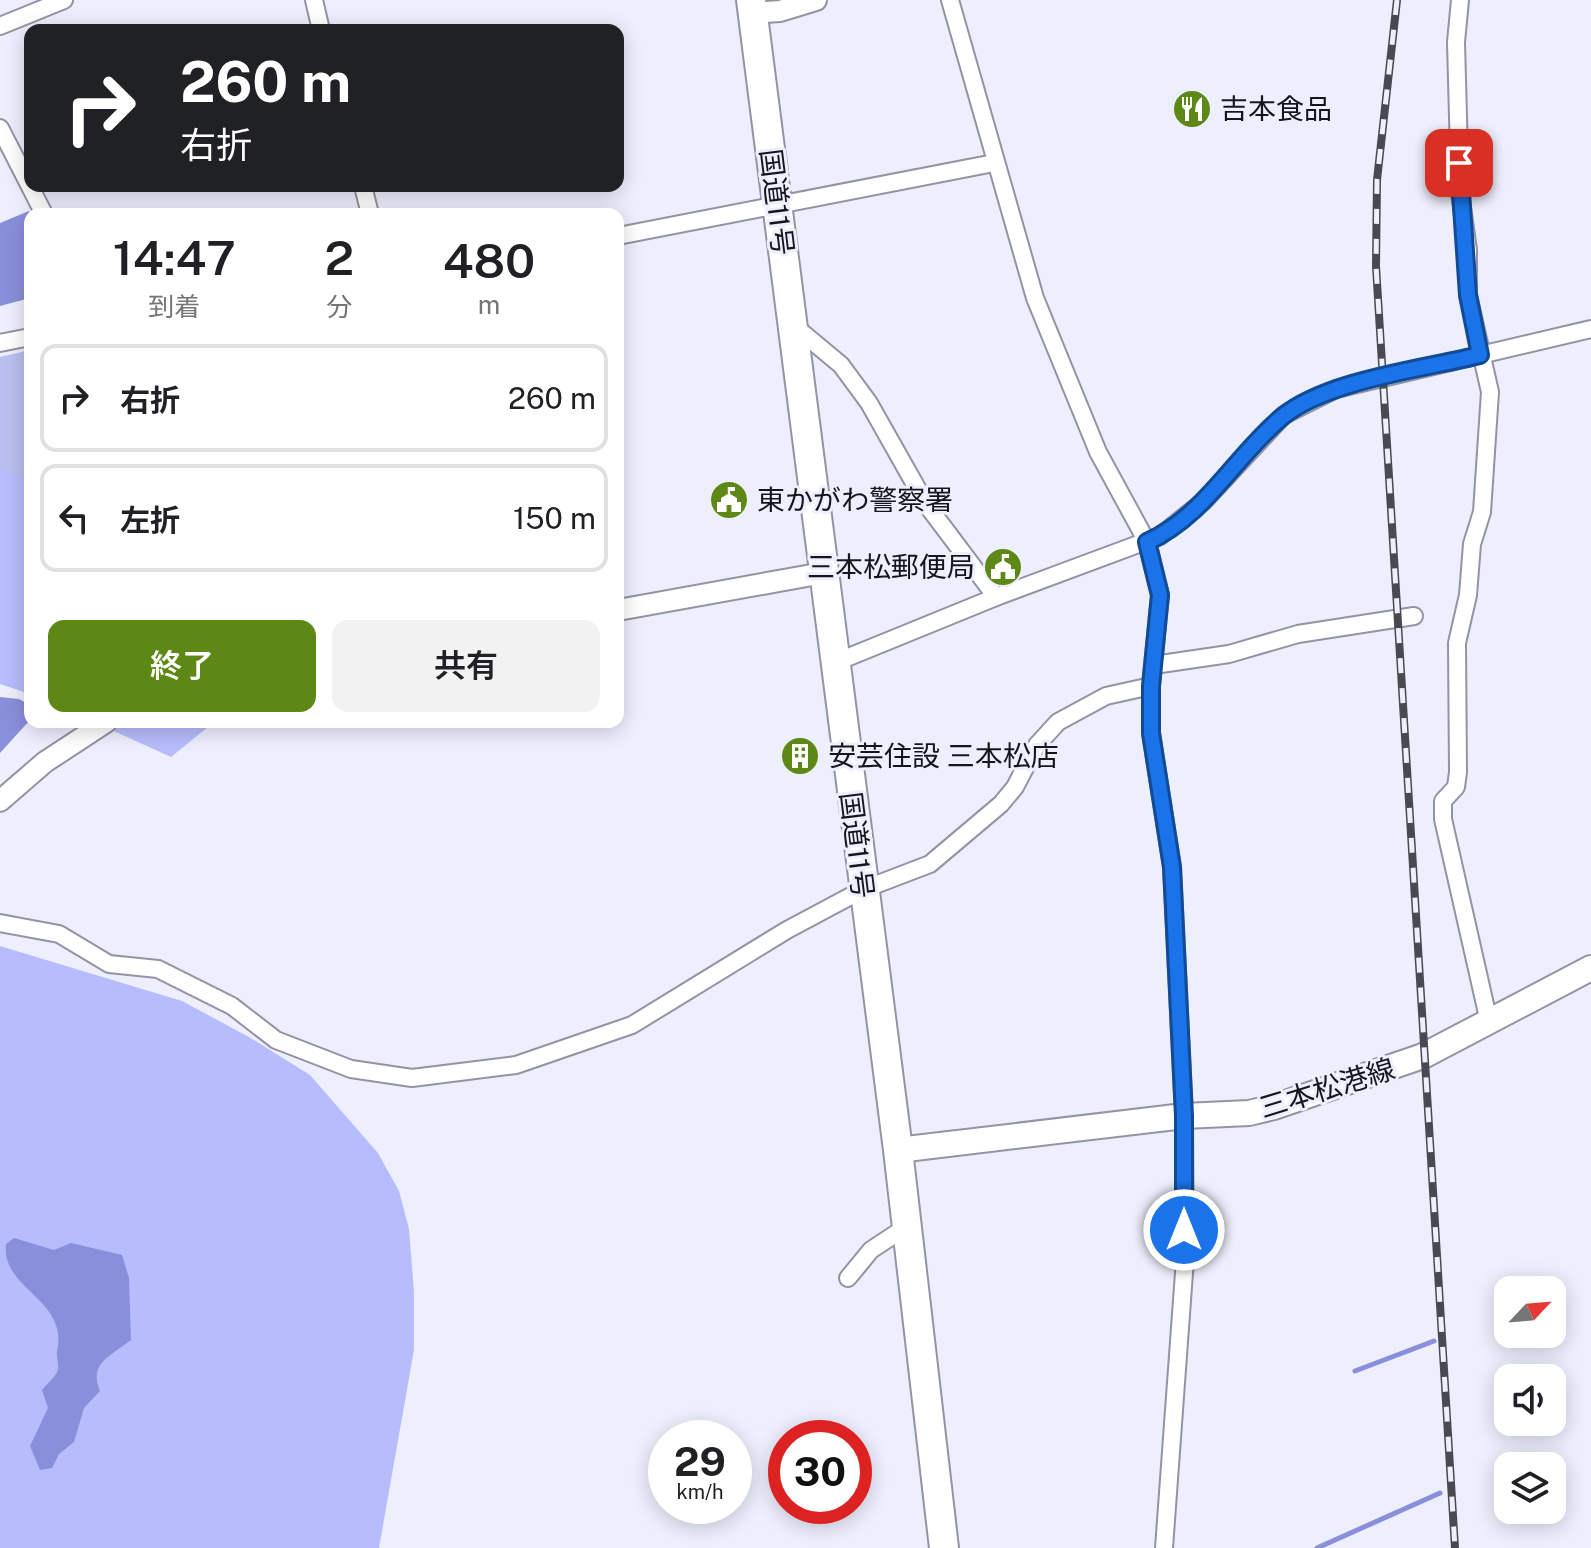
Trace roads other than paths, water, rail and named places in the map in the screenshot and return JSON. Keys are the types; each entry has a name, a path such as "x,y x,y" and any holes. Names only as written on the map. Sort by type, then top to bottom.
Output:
{"highway":[{"name":"国道11号","path":"752,6 862,890 898,1150 944,1548"}],"main road":[{"name":"三本松港線","path":"898,1150 1184,1116 1249,1113 1274,1107 1423,1056 1591,968"}],"street":[{"path":"0,26 64,0"},
{"path":"314,0 320,24"},
{"path":"752,6 780,11 816,0"},
{"path":"950,0 1035,298 1098,452 1147,542 1160,595 1151,686 1151,733 1172,867 1184,1116 1185,1259 1164,1548"},
{"path":"1460,0 1456,42 1460,193 1468,250 1468,295 1490,392 1490,441 1482,512 1472,544 1468,595 1457,643 1458,772 1456,787 1443,801 1443,819 1489,1022"},
{"path":"0,128 24,175"},
{"path":"624,235 994,163"},
{"path":"792,324 841,365 869,403 926,504 996,597"},
{"path":"834,663 996,597 1160,536 1204,501 1284,415 1336,389 1591,329"},
{"path":"0,343 24,338"},
{"path":"624,609 823,573"},
{"path":"1154,665 1229,654 1298,634 1414,616"},
{"path":"0,923 59,934 109,964 158,969 232,1006 276,1040 351,1069 412,1078 516,1065 632,1025 787,930 862,890 930,864 981,824 1015,787 1046,733 1069,714 1106,696 1151,686"},
{"path":"0,801 45,762 97,728"},
{"path":"848,1278 871,1250 906,1227"}],"waterway":[{"path":"1355,1371 1434,1341"},
{"path":"1317,1548 1440,1493"}],"railway":[{"path":"1397,0 1377,180 1376,266 1455,1548"}],"place":[{"name":"吉本食品","path":"1192,109"},
{"name":"東かがわ警察署","path":"729,500"},
{"name":"三本松郵便局","path":"1003,567"},
{"name":"安芸住設 三本松店","path":"800,756"}]}
